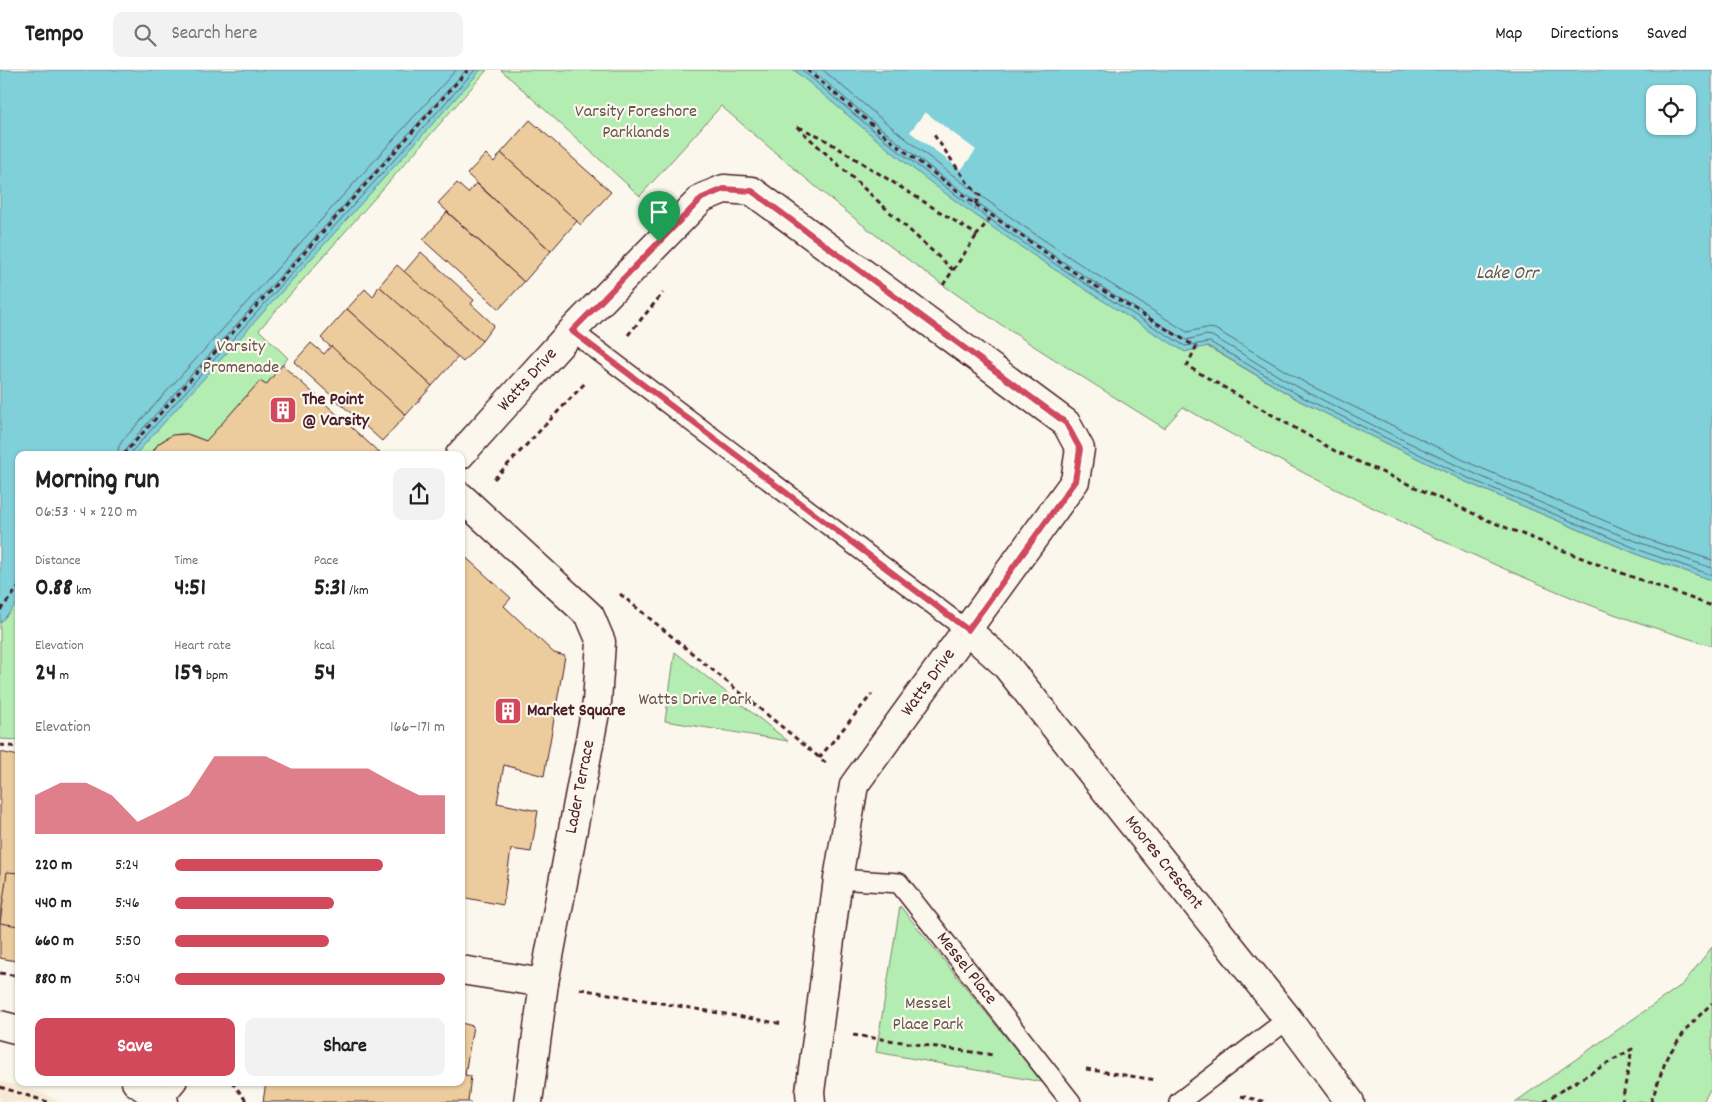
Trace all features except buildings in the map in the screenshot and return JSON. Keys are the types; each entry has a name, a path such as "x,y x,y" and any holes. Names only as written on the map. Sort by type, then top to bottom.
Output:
{"street":[{"name":"Watts Drive","path":"464,451 572,331 702,198 724,189 752,191 1066,423 1080,449 1075,481 854,785 838,879 810,1092 811,1102"},
{"name":"Lader Terrace","path":"465,501 590,616 601,642 597,702 544,983 528,1102"},
{"name":"Moores Crescent","path":"968,630 1005,664 1288,1019 1350,1102"},
{"path":"465,971 544,983"},
{"path":"0,1025 15,1029"},
{"path":"146,1086 168,1095"}],"lane":[{"path":"572,331 968,630"},
{"name":"Messel Place","path":"838,879 899,883 1071,1102"},
{"path":"1178,1102 1288,1019"}],"path":[{"path":"127,451 468,70"},
{"path":"807,70 895,144 975,204 1084,279 1196,347 1187,366 1335,451 1492,522 1597,564 1712,606"},
{"path":"953,270 796,126 819,136 978,236"},
{"path":"934,135 967,182 980,196 975,204"},
{"path":"943,285 992,216"},
{"path":"0,610 15,592"},
{"path":"0,745 15,747"},
{"path":"0,973 15,975"},
{"path":"544,983 819,1030 1200,1086 1266,1102"},
{"path":"1651,1102 1667,1057 1688,1027 1712,1003"},
{"path":"1544,1102 1632,1049 1622,1102"},
{"path":"235,1086 247,1102"},
{"path":"0,1087 48,1102"}],"shaded area":[{"path":"0,1081 43,1093 59,1102 0,1102"}],"green space":[{"name":"Varsity Promenade","path":"458,70 487,70 259,330 288,358 266,385 260,381 206,441 192,435 176,434 166,438 153,451 115,451"},
{"name":"Varsity Foreshore Parklands","path":"501,70 822,70 1208,347 1300,401 1466,482 1646,558 1712,580 1712,646 1605,611 1486,561 1332,488 1183,407 1164,428 1006,328 944,286 840,207 721,106 640,196"},
{"path":"15,575 15,740 0,739 0,594"},
{"name":"Watts Drive Park","path":"675,652 788,741 665,721"},
{"name":"Messel Place Park","path":"900,906 1042,1082 876,1052"},
{"path":"1712,947 1712,1086 1703,1102 1515,1102 1683,984"}],"water":[{"path":"0,70 481,70 139,451 15,451 15,606 0,623"},
{"name":"Lake Orr","path":"794,70 1712,70 1712,580 1646,558 1466,482 1300,401 1208,346 1185,352 1054,269 989,225 926,179"}],"pier":[{"path":"925,112 976,150 961,170 910,132"}],"place":[{"name":"The Point @ Varsity","path":"283,410"},
{"name":"Market Square","path":"508,711"}],"route":[{"path":"724,189 752,191 1066,423 1080,449 1075,481 968,630 572,331 659,242 702,198 724,189"}]}
